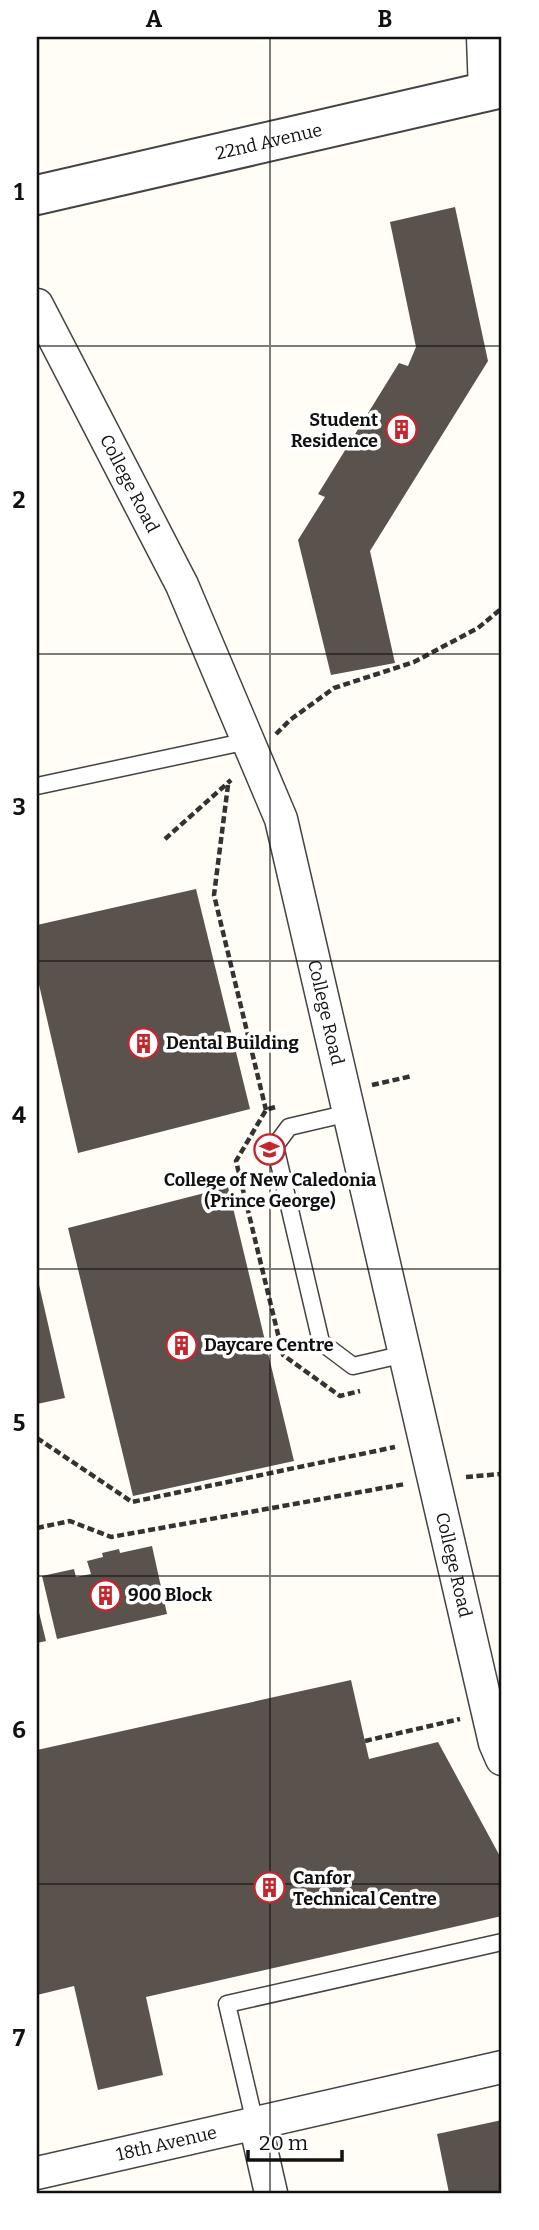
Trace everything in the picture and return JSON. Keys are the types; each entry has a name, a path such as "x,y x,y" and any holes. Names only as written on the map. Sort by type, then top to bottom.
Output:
{"street":[{"path":"482,37 494,90"},
{"name":"22nd Avenue","path":"37,195 494,90"},
{"name":"College Road","path":"37,306 183,585 281,819 495,1743 502,1759"},
{"name":"18th Avenue","path":"37,2173 502,2067"},
{"path":"255,2123 271,2193"}],"lane":[{"path":"37,786 251,748"},
{"path":"349,1113 289,1127 275,1146 321,1342 353,1366 405,1354"},
{"path":"255,2123 227,2004 502,1942"}],"path":[{"path":"165,839 228,784 251,748 334,688 414,663 478,628 502,608"},
{"path":"228,784 215,895 266,1110"},
{"path":"37,1438 132,1502 406,1445"},
{"path":"37,1528 70,1521 111,1537 415,1482"},
{"path":"365,1741 488,1713"}],"building":[{"name":"Student Residence","path":"455,207 488,361 370,551 395,663 331,675 298,540 325,497 318,494 399,363 408,366 416,347 390,222"},
{"name":"Dental Building","path":"196,889 250,1109 78,1153 37,976 37,925"},
{"name":"Daycare Centre","path":"228,1187 294,1461 133,1496 68,1228"},
{"path":"37,1276 65,1398 37,1404"},
{"name":"900 Block","path":"152,1546 167,1614 57,1639 42,1576 74,1569 76,1577 91,1574 87,1561 103,1557 102,1553 119,1549 120,1553"},
{"path":"37,1604 46,1641 37,1643"},
{"name":"Canfor Technical Centre","path":"351,1680 369,1759 438,1742 502,1860 502,1916 146,1997 163,2075 98,2090 74,1986 37,1995 37,1750"},
{"path":"502,2120 502,2193 449,2193 437,2134"}],"place":[{"name":"Student Residence","path":"401,430"},
{"name":"Dental Building","path":"143,1043"},
{"name":"College of New Caledonia (Prince George)","path":"270,1149"},
{"name":"Daycare Centre","path":"181,1345"},
{"name":"900 Block","path":"105,1595"},
{"name":"Canfor Technical Centre","path":"270,1888"}]}
